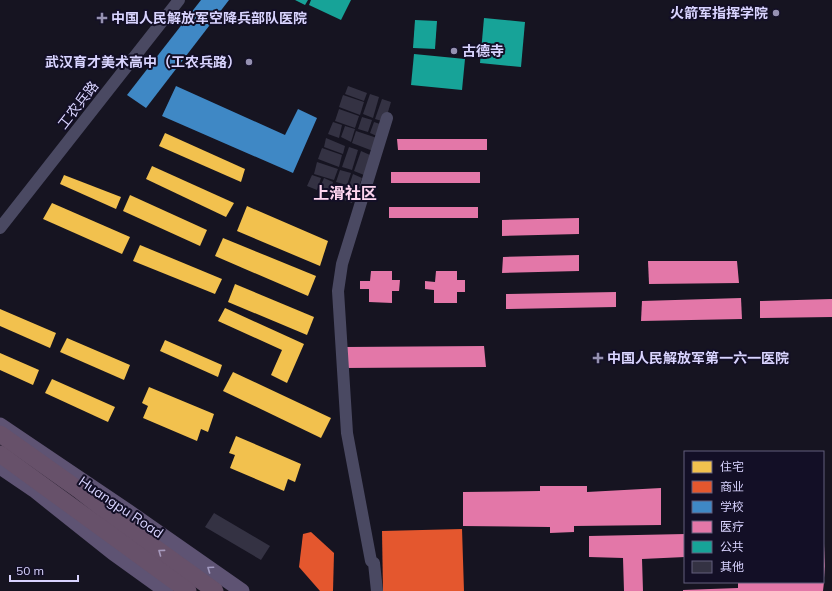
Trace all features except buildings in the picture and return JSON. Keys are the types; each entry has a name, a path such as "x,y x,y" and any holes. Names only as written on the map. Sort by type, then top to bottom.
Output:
{"highway":[{"name":"Huangpu Road","path":"0,434 79,490 117,530"},
{"name":"Huangpu Road","path":"0,454 40,482 117,530"},
{"path":"59,465 79,490"},
{"path":"34,490 117,530 215,591"},
{"path":"117,530 188,591"}],"main road":[{"name":"Huangpu Road","path":"0,425 129,512 242,591"},
{"path":"0,467 34,490 113,553 166,591"}],"street":[{"name":"工农兵路","path":"0,220 172,0"},
{"name":"工农兵路","path":"0,228 179,0"},
{"path":"377,591 374,563 371,561 347,433 338,291 342,264 387,118"}],"place":[{"name":"火箭军指挥学院","path":"776,13"},
{"name":"中国人民解放军空降兵部队医院","path":"102,18"},
{"name":"古德寺","path":"454,51"},
{"name":"武汉育才美术高中（工农兵路）","path":"249,62"},
{"name":"中国人民解放军第一六一医院","path":"598,358"}],"district":[{"name":"上滑社区","path":"345,193"}]}
